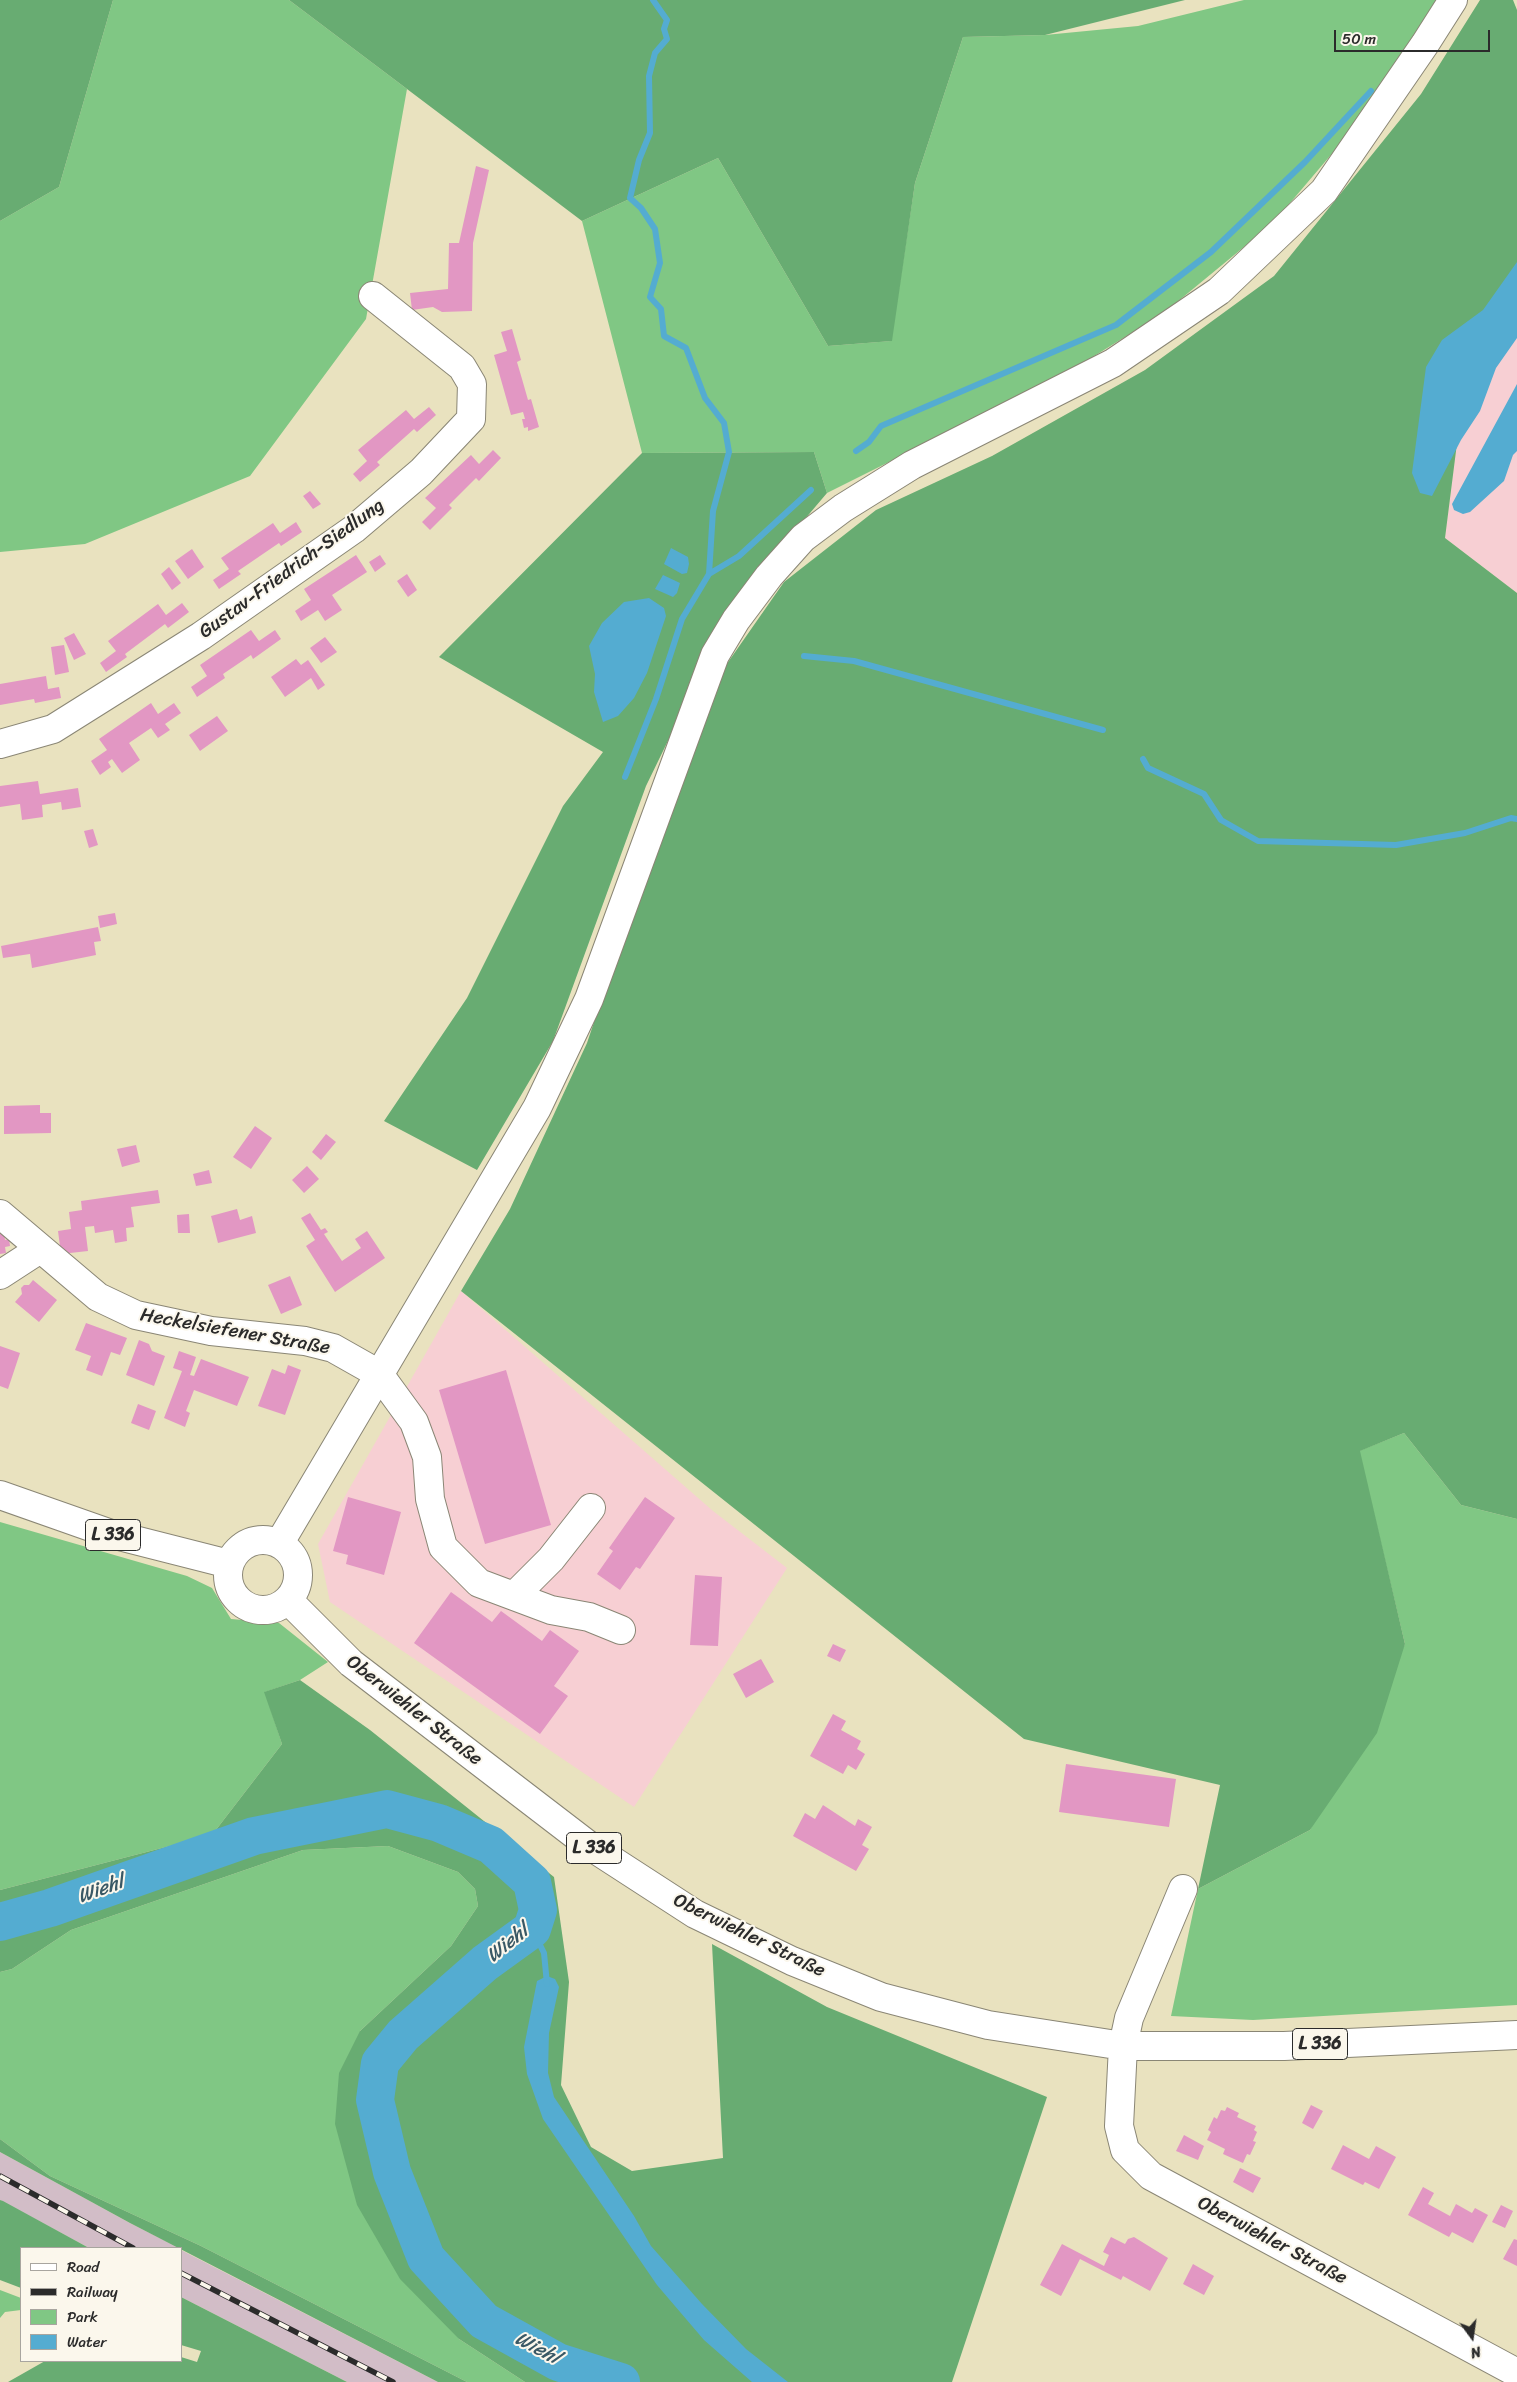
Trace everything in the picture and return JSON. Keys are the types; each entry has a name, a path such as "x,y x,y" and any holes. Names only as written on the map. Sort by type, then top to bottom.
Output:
{"main road":[{"path":"279,1544 537,1108 589,999 715,655 736,620 769,576 803,538 851,503 912,465 1113,363 1219,291 1324,191 1453,0"},
{"name":"Gustav-Friedrich-Siedlung","path":"0,744 53,729 201,636 354,529 421,472 471,419 472,384 462,367 373,296"},
{"name":"Heckelsiefener Straße","path":"0,1214 98,1297 136,1315 212,1331 314,1343 333,1348 379,1374"},
{"path":"0,1275 40,1249"},
{"path":"379,1374 414,1422 427,1457 430,1499 443,1548 479,1583 551,1610 589,1617 621,1630"},
{"name":"L 336","path":"0,1495 111,1534 230,1564"},
{"path":"514,1596 551,1559 591,1508"},
{"path":"264,1539 279,1544 294,1557 298,1568 298,1580 295,1591 288,1600 278,1607 267,1610 255,1609 244,1605 230,1587 228,1576 234,1554 242,1546 253,1541 264,1539"},
{"name":"Oberwiehler Straße","path":"288,1600 351,1663 456,1746 587,1844 695,1914 792,1961 881,1997 988,2025 1123,2046 1284,2046 1517,2035"},
{"path":"1123,2046 1129,2018 1183,1889"},
{"name":"Oberwiehler Straße","path":"1123,2046 1119,2126 1126,2150 1150,2176 1517,2373"}],"shaded area":[{"path":"1517,321 1517,593 1445,538 1466,372"},
{"path":"461,1291 713,1511 787,1568 634,1807 330,1602 318,1544"},
{"path":"0,2152 177,2247 87,2247 0,2200"},
{"path":"182,2251 438,2382 347,2382 182,2298"}],"green space":[{"path":"0,0 113,0 59,187 0,221"},
{"path":"113,0 289,0 407,89 366,319 250,476 85,544 0,552 0,221 59,187"},
{"path":"289,0 1185,0 1045,35 963,37 915,183 892,341 828,346 718,158 582,221"},
{"path":"1244,0 1439,0 1358,123 1273,223 1165,312 1067,373 827,493 814,452 642,453 582,221 718,158 828,346 891,341 915,183 963,37 1045,35 1138,26"},
{"path":"1480,0 1513,0 1517,10 1517,321 1466,372 1445,538 1517,593 1517,1519 1461,1505 1404,1433 1360,1451 1405,1644 1377,1733 1310,1830 1198,1889 1220,1785 1024,1739 461,1291 510,1209 587,1043 703,698 784,582 876,510 992,456 1145,370 1274,276 1421,94"},
{"path":"814,452 827,493 737,599 646,786 553,1041 477,1170 384,1121 467,998 563,806 603,752 439,657 642,453"},
{"path":"1404,1433 1461,1505 1517,1519 1517,2005 1253,2020 1171,2016 1198,1889 1310,1830 1405,1644 1359,1451"},
{"path":"0,1522 187,1576 212,1588 231,1619 279,1623 328,1662 300,1680 265,1692 282,1744 212,1835 0,1890"},
{"path":"300,1680 370,1730 554,1877 569,1982 561,2085 591,2147 632,2171 723,2158 712,1944 827,2007 1047,2097 952,2382 525,2382 459,2339 400,2279 357,2205 335,2124 339,2073 360,2031 451,1946 478,1906 475,1889 458,1872 388,1846 303,1850 71,1930 12,1969 0,1972 0,1890 212,1835 282,1744 264,1692"},
{"path":"388,1846 458,1872 475,1889 478,1906 451,1946 360,2031 459,2339 525,2382 467,2382 201,2246 50,2176 0,2139 0,1972 12,1969 71,1930 303,1850"},
{"path":"0,2139 50,2176 201,2246 467,2382 438,2382 182,2250 182,2247 176,2247 130,2223 0,2152"},
{"path":"0,2200 87,2247 20,2247 20,2288 0,2280"},
{"path":"0,2290 20,2298 20,2310 5,2312 0,2318"},
{"path":"182,2298 347,2382 8,2382 43,2362 182,2362 182,2357 197,2362 201,2351 182,2345"}],"water":[{"path":"1517,262 1517,338 1496,368 1480,411 1461,440 1432,496 1420,493 1412,473 1426,367 1442,340 1483,310"},
{"path":"1517,384 1517,451 1513,455 1504,481 1470,512 1463,514 1454,510 1452,504"},
{"path":"671,548 688,557 687,573 682,574 664,564"},
{"path":"663,575 680,583 677,593 673,597 655,589"},
{"path":"649,598 664,608 666,616 647,673 634,698 618,716 603,722 594,692 595,674 589,646 602,623 624,602"},
{"path":"547,1976 555,1979 559,1987 549,2033 548,2073 554,2097 634,2216 651,2246 702,2304 746,2349 788,2382 752,2382 704,2340 657,2285 543,2119 527,2074 524,2047 537,1981"}],"building":[{"path":"476,166 489,170 473,243 472,311 442,312 433,307 412,310 410,293 448,289 449,243 459,243"},
{"path":"512,329 521,360 517,362 528,400 531,399 539,427 528,431 528,427 524,428 522,419 525,419 523,412 511,415 494,355 507,351 501,332"},
{"path":"429,407 436,415 417,432 414,429 377,462 380,465 360,482 353,474 367,461 358,450 406,410 414,419"},
{"path":"493,450 501,458 479,481 476,478 449,505 452,508 430,530 422,522 436,508 425,498 471,455 479,464"},
{"path":"310,491 321,504 313,509 303,496"},
{"path":"296,522 302,532 281,546 279,543 238,571 241,574 219,589 213,580 229,569 221,558 273,523 280,533"},
{"path":"192,549 204,567 188,579 175,561"},
{"path":"356,555 367,572 332,595 342,610 325,621 318,610 301,621 295,611 311,600 304,589"},
{"path":"380,555 386,564 375,572 369,562"},
{"path":"169,567 181,583 172,590 161,574"},
{"path":"407,574 417,590 408,597 397,581"},
{"path":"182,603 189,612 168,628 165,624 125,654 127,657 106,672 100,663 116,651 108,641 158,604 166,615"},
{"path":"251,630 259,641 275,630 281,639 253,659 251,655 223,674 225,678 197,697 191,687 207,676 200,665"},
{"path":"74,633 86,654 74,660 64,638"},
{"path":"325,637 337,652 321,663 310,648"},
{"path":"64,645 69,672 55,675 51,647"},
{"path":"296,659 301,665 308,660 325,685 318,690 311,678 285,697 271,677"},
{"path":"46,676 48,689 59,687 61,698 35,703 34,699 0,705 0,684"},
{"path":"151,703 158,714 174,703 181,713 165,724 170,730 158,738 151,728 129,743 140,760 122,773 112,759 108,762 111,767 100,775 91,761 107,750 99,739"},
{"path":"217,716 228,731 200,751 189,735"},
{"path":"38,781 40,794 78,788 81,807 62,810 61,802 42,805 43,817 22,820 20,804 0,807 0,786"},
{"path":"93,829 98,845 89,848 84,831"},
{"path":"115,913 117,924 100,928 98,916"},
{"path":"98,927 101,941 94,942 96,955 32,968 30,954 3,958 1,946"},
{"path":"40,1105 40,1113 51,1113 51,1133 4,1134 4,1106"},
{"path":"255,1126 272,1138 251,1169 233,1157"},
{"path":"326,1134 336,1142 321,1160 312,1152"},
{"path":"136,1145 140,1162 122,1167 117,1149"},
{"path":"307,1166 319,1179 304,1193 292,1180"},
{"path":"209,1170 212,1183 196,1186 193,1174"},
{"path":"158,1190 160,1203 131,1207 134,1227 126,1228 127,1241 115,1243 113,1230 95,1233 94,1226 85,1227 88,1251 61,1254 58,1231 71,1229 69,1212 82,1210 81,1201"},
{"path":"237,1209 240,1220 252,1216 256,1233 218,1243 211,1216"},
{"path":"310,1213 321,1230 325,1228 328,1232 324,1234 342,1261 361,1248 355,1239 367,1231 385,1258 335,1292 306,1246 315,1240 301,1218"},
{"path":"189,1214 190,1233 178,1233 177,1215"},
{"path":"4,1233 5,1240 9,1239 10,1246 5,1247 6,1253 0,1254 0,1234"},
{"path":"290,1276 302,1305 281,1314 268,1285"},
{"path":"33,1280 57,1300 39,1322 15,1302 22,1294 21,1288 24,1285 29,1285"},
{"path":"86,1323 127,1338 120,1355 111,1352 102,1376 86,1370 91,1356 75,1350"},
{"path":"139,1340 149,1344 152,1351 165,1356 154,1386 126,1375"},
{"path":"0,1346 20,1353 8,1389 0,1386"},
{"path":"179,1351 196,1357 190,1375 194,1376 201,1359 249,1377 237,1406 194,1390 186,1411 190,1413 185,1427 164,1418 182,1371 173,1368"},
{"path":"288,1365 301,1370 285,1415 258,1406 272,1369 285,1374"},
{"path":"506,1370 551,1525 485,1544 439,1390"},
{"path":"138,1404 156,1411 149,1430 131,1423"},
{"path":"348,1497 401,1512 384,1575 346,1564 348,1555 333,1551"},
{"path":"645,1497 675,1518 640,1569 636,1567 620,1590 597,1574 613,1551 609,1548"},
{"path":"695,1575 722,1577 718,1646 690,1645"},
{"path":"451,1592 492,1622 501,1611 542,1641 550,1630 579,1651 554,1686 568,1696 540,1734 414,1643"},
{"path":"833,1644 846,1650 840,1662 827,1656"},
{"path":"761,1659 774,1682 746,1698 733,1674"},
{"path":"833,1714 846,1721 841,1730 861,1741 857,1749 865,1754 856,1770 848,1765 843,1774 810,1756"},
{"path":"1066,1764 1176,1779 1169,1827 1059,1812"},
{"path":"823,1805 855,1826 858,1819 872,1827 862,1845 869,1849 856,1871 793,1836 805,1813 815,1819"},
{"path":"1311,2105 1323,2111 1313,2129 1302,2123"},
{"path":"1227,2107 1239,2113 1237,2117 1256,2126 1254,2130 1257,2132 1253,2141 1256,2142 1250,2155 1247,2154 1243,2163 1223,2154 1225,2149 1207,2140 1211,2132 1208,2130 1214,2117 1217,2119 1221,2110 1225,2111"},
{"path":"1184,2135 1204,2146 1198,2160 1176,2151"},
{"path":"1343,2145 1369,2159 1376,2146 1396,2157 1379,2189 1365,2182 1363,2185 1331,2169"},
{"path":"1240,2168 1261,2178 1253,2193 1233,2182"},
{"path":"1423,2187 1434,2193 1428,2204 1450,2216 1456,2204 1472,2213 1475,2208 1488,2215 1473,2243 1452,2232 1449,2237 1408,2215"},
{"path":"1501,2205 1513,2211 1505,2228 1492,2222"},
{"path":"1111,2237 1125,2244 1128,2239 1134,2237 1168,2258 1150,2291 1123,2276 1121,2280 1080,2259 1061,2296 1040,2285 1062,2244 1104,2266 1109,2255 1103,2252"},
{"path":"1514,2239 1517,2240 1517,2266 1503,2259"},
{"path":"1193,2264 1214,2276 1204,2295 1183,2284"}],"waterway":[{"path":"625,777 656,699 682,619 709,574 713,511 729,452 724,423 705,398 686,348 664,336 661,309 650,297 660,263 655,229 641,208 630,198 639,160 650,133 649,76 655,53 667,39 664,29 667,20 653,0"},
{"path":"856,451 869,442 881,426 1116,325 1211,252 1305,162 1371,91"},
{"path":"709,574 739,556 811,490"},
{"path":"804,656 854,661 1103,730"},
{"path":"1143,759 1148,768 1204,794 1221,820 1258,841 1396,845 1465,833 1511,818 1517,819"},
{"name":"Wiehl","path":"0,1922 50,1908 254,1836 387,1809 439,1823 491,1845 532,1882 538,1910 532,1929 485,1963 403,2035 380,2063 375,2100 392,2172 426,2258 484,2321 558,2362 621,2382"},
{"path":"532,1929 544,1953 547,1984"}],"railway":[{"path":"0,2176 131,2247"},
{"path":"182,2274 393,2382"}]}
